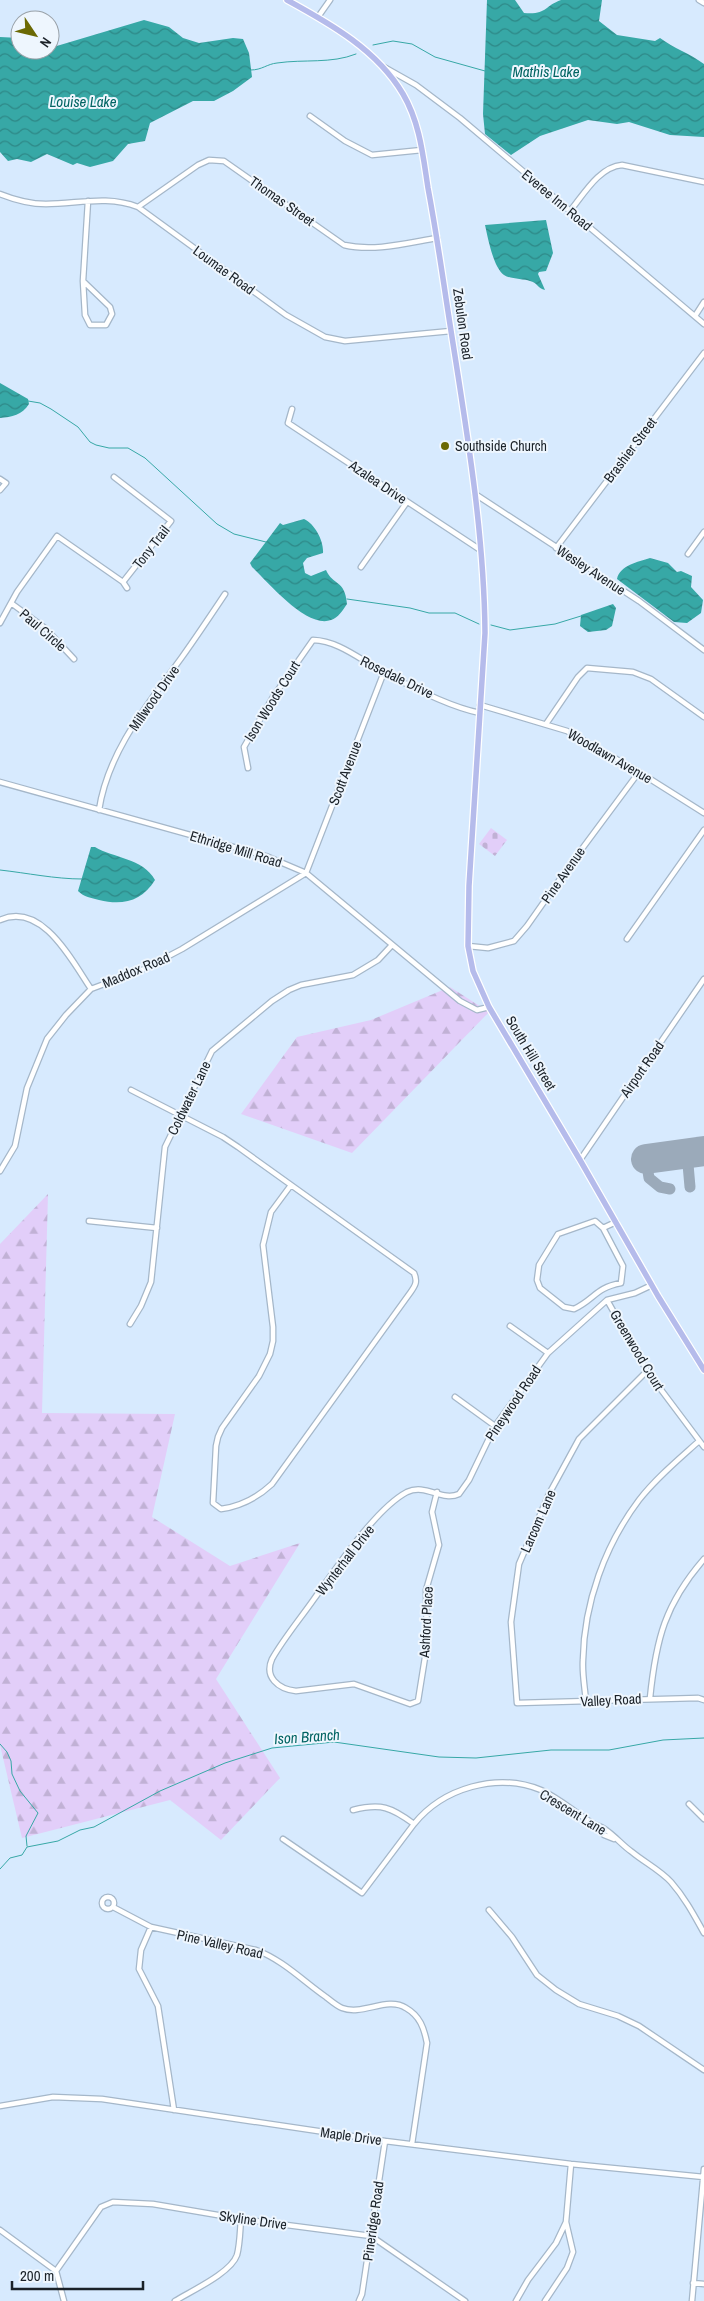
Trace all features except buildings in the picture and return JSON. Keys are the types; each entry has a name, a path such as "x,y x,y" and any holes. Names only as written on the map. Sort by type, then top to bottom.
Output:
{"main road":[{"name":"Zebulon Road","path":"287,0 318,17 359,45 380,65 400,90 413,115 422,150 437,238 475,494 485,633 480,713"},
{"name":"South Hill Street","path":"480,713 470,851 468,946 473,972 489,1007 704,1370"}],"street":[{"path":"318,17 330,0"},
{"path":"699,0 704,3"},
{"name":"Everee Inn Road","path":"380,65 406,80 460,118 704,324"},
{"path":"400,90 406,80"},
{"path":"310,116 345,141 372,155 422,150"},
{"name":"Thomas Street","path":"138,207 198,165 209,160 224,161 344,245 355,247 394,246 437,238"},
{"path":"570,211 594,182 615,166 622,165 704,182"},
{"name":"Loumae Road","path":"0,194 21,202 46,204 121,201 138,207 286,316 325,337 345,341 451,331"},
{"path":"83,281 110,307 112,314 106,325 90,325 85,315 83,281 88,201"},
{"path":"695,316 704,302"},
{"name":"Brashier Street","path":"556,548 704,353"},
{"name":"Azalea Drive","path":"292,409 288,423 480,549"},
{"name":"Tony Trail","path":"114,477 171,521 123,582"},
{"path":"0,479 6,483 0,490"},
{"name":"Wesley Avenue","path":"475,494 640,601 704,650"},
{"path":"361,567 407,502"},
{"path":"688,554 704,532"},
{"path":"0,623 17,592 57,536 123,582 127,588"},
{"name":"Millwood Drive","path":"99,810 102,792 114,760 133,725 225,594"},
{"name":"Paul Circle","path":"11,603 45,628 74,659"},
{"name":"Rosedale Drive","path":"315,640 336,644 384,672 464,710 480,713"},
{"name":"Ison Woods Court","path":"248,768 244,746 297,660 315,640"},
{"path":"546,724 578,677 587,668 632,672 645,677 704,717"},
{"name":"Scott Avenue","path":"306,873 384,672"},
{"name":"Woodlawn Avenue","path":"480,705 567,731 640,772 704,813"},
{"name":"Pine Avenue","path":"468,946 488,948 514,941 640,772"},
{"name":"Ethridge Mill Road","path":"0,782 266,856 306,873 460,1001 478,1010 489,1007"},
{"path":"627,939 704,830"},
{"name":"Maddox Road","path":"0,1171 15,1146 27,1088 47,1039 66,1015 91,989 144,969 182,950 306,873"},
{"path":"0,920 6,918 29,918 57,938 91,989"},
{"name":"Coldwater Lane","path":"130,1324 148,1292 157,1228 162,1161 180,1114 212,1050 289,990 302,985 353,975 378,960 392,944"},
{"name":"Airport Road","path":"580,1160 704,979"},
{"path":"131,1090 223,1137 291,1185 414,1273 416,1278 415,1286 272,1484 261,1494 245,1503 221,1510 213,1503 216,1446 222,1428 259,1376 270,1354 273,1341 273,1327 263,1245 271,1212 291,1185"},
{"path":"89,1221 157,1228"},
{"path":"595,1221 603,1228 623,1266 620,1283 598,1291 591,1299 574,1309 564,1307 540,1288 537,1280 539,1265 558,1234 595,1221"},
{"path":"603,1228 616,1222"},
{"name":"Pineywood Road","path":"386,1509 410,1491 418,1489 453,1496 464,1489 495,1426 548,1353 607,1300 635,1293 652,1285"},
{"name":"Greenwood Court","path":"607,1300 647,1371 704,1447"},
{"path":"510,1326 548,1353"},
{"name":"Larcom Lane","path":"517,1703 511,1622 519,1564 549,1494 579,1439 647,1371"},
{"path":"456,1397 495,1426"},
{"path":"586,1702 583,1661 586,1624 595,1586 610,1547 639,1500 668,1469 699,1441"},
{"name":"Ashford Place","path":"305,1611 270,1663 272,1678 278,1686 296,1691 354,1684 407,1703 416,1703 426,1658 426,1590 439,1546 432,1512 437,1492"},
{"name":"Wynterhall Drive","path":"305,1611 356,1541 386,1509"},
{"path":"650,1698 654,1660 663,1624 675,1596 704,1559"},
{"name":"Valley Road","path":"517,1703 586,1702 650,1698 698,1698 704,1700"},
{"name":"Crescent Lane","path":"283,1839 362,1893 423,1813 451,1793 490,1783 504,1783 540,1790 606,1830 669,1880 688,1905 704,1933"},
{"path":"689,1804 704,1819"},
{"path":"353,1810 368,1806 390,1808 414,1824"},
{"name":"Pine Valley Road","path":"113,1907 151,1927 187,1937 256,1950 271,1956 342,2008 362,2010 387,2004 404,2006 416,2016 424,2028 427,2043 412,2144"},
{"path":"489,1910 512,1937 537,1975 556,1990 579,2004 618,2016 639,2026 704,2070"},
{"path":"151,1927 141,1950 139,1969 158,2006 174,2110"},
{"name":"Maple Drive","path":"0,2106 53,2097 102,2100 385,2141 571,2164 704,2176"},
{"name":"Pineridge Road","path":"359,2301 362,2294 385,2141"},
{"path":"545,2301 566,2268 573,2252 566,2222 571,2164"},
{"path":"692,2301 704,2169"},
{"name":"Skyline Drive","path":"56,2271 101,2207 114,2202 153,2204 241,2219 371,2236 464,2301"},
{"path":"175,2301 226,2269 235,2259 241,2219"},
{"path":"516,2301 528,2280 556,2243 566,2222"},
{"path":"0,2230 56,2271 64,2301"},
{"path":"693,2284 704,2284"}],"green space":[{"path":"491,828 507,840 495,856 479,844"},
{"path":"450,987 489,1012 352,1153 241,1114 297,1037 371,1020"},
{"path":"48,1194 42,1413 175,1414 152,1517 230,1566 300,1543 216,1679 280,1778 221,1840 170,1800 22,1838 0,1745 0,1244"}],"water":[{"name":"Mathis Lake","path":"487,0 515,0 524,13 537,13 561,0 602,0 599,21 617,35 655,41 660,38 698,60 704,64 704,137 670,135 629,122 617,124 588,120 540,136 511,155 485,134 483,114"},
{"name":"Louise Lake","path":"144,20 169,27 183,38 199,43 233,38 243,39 249,53 252,77 233,91 214,101 193,101 150,123 145,141 128,144 113,161 90,167 77,163 73,165 47,154 31,162 17,159 8,161 0,152 0,37 10,38 10,60 60,60 60,45"},
{"path":"546,220 553,253 546,271 539,272 538,274 545,290 532,282 504,275 500,271 491,252 485,225"},
{"path":"0,383 28,399 29,404 23,411 13,416 0,418"},
{"path":"304,519 315,529 323,548 323,553 307,558 303,563 305,573 311,576 326,570 332,579 341,586 346,596 347,604 338,616 331,620 321,621 311,618 300,611 278,593 250,563 280,523 283,525"},
{"path":"650,558 668,563 677,572 681,571 692,576 691,587 703,600 701,613 687,623 674,622 617,579 626,567"},
{"path":"613,604 616,608 612,626 606,630 588,632 580,626 581,615"},
{"path":"91,847 127,859 143,867 155,880 144,893 124,902 108,902 85,896 78,891"}],"waterway":[{"path":"373,45 393,41 412,44 435,57 485,71"},
{"path":"251,70 277,63 337,59 356,54"},
{"path":"28,401 40,403 51,409 78,427 90,442 96,445 109,448 128,448 145,458 217,524 234,534 266,542"},
{"path":"347,599 410,608 429,613 455,613 479,624"},
{"path":"491,625 510,630 555,624 581,616"},
{"path":"0,870 82,879"},
{"name":"Ison Branch","path":"0,1869 10,1858 22,1855 27,1847 58,1841 80,1830 94,1827 160,1791 225,1763 272,1748 334,1742 439,1757 476,1758 551,1750 609,1750 663,1740 704,1738"},
{"path":"0,1744 7,1752 11,1761 12,1774 20,1791 38,1813 26,1836 27,1846"}],"taxiway":[{"path":"687,1153 690,1187"},
{"path":"646,1159 649,1178 660,1187 670,1189"}],"runway":[{"path":"646,1159 704,1151"}],"place":[{"name":"Southside Church","path":"445,446"}]}
